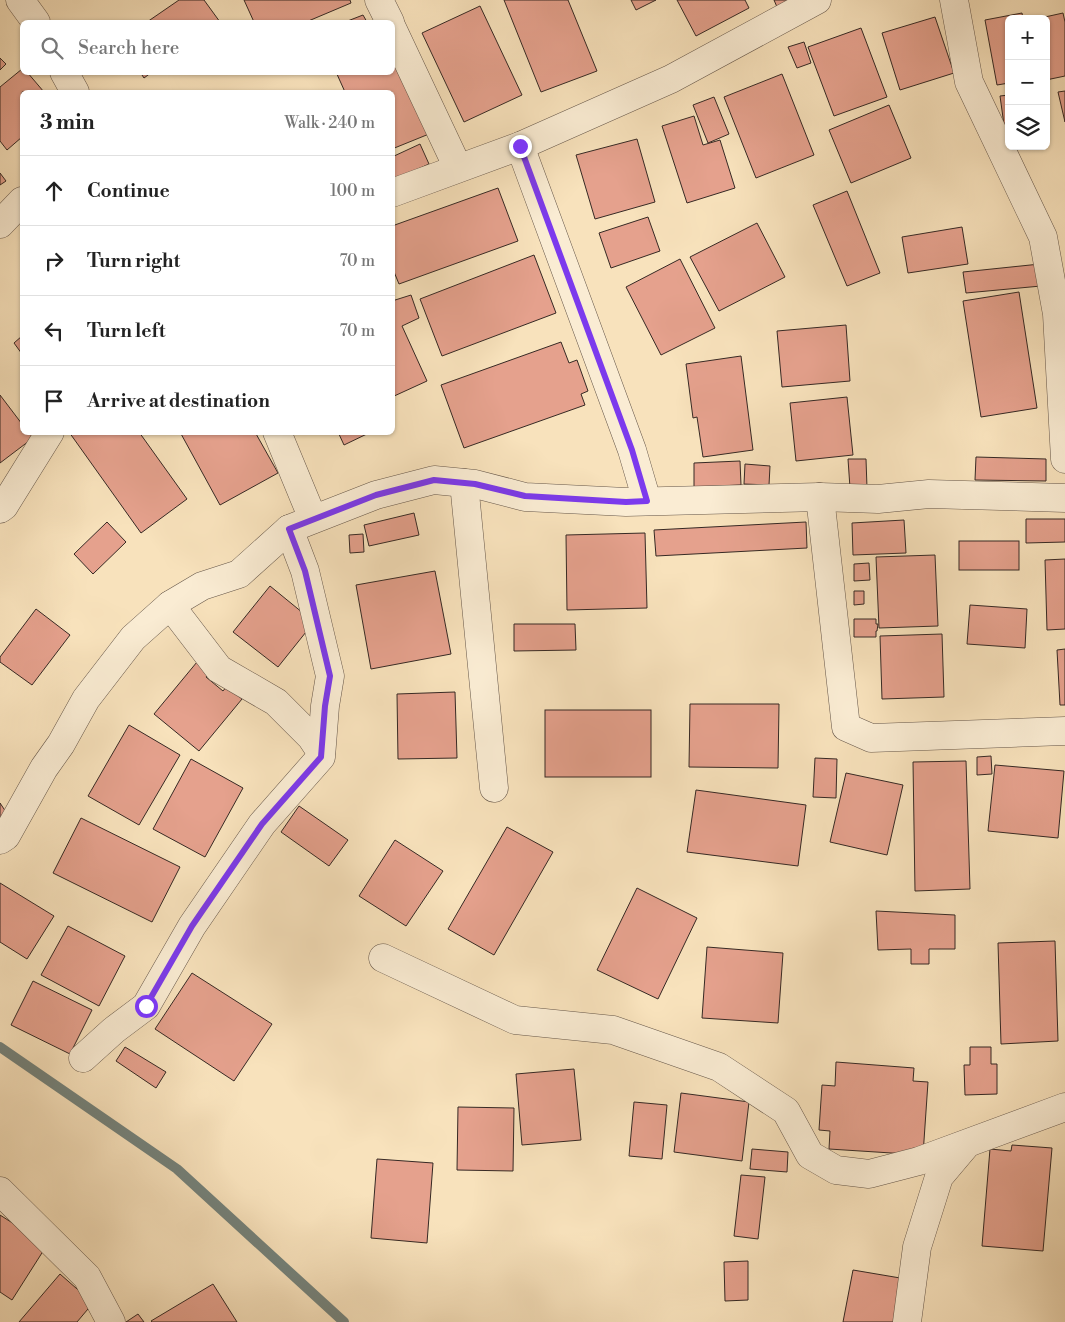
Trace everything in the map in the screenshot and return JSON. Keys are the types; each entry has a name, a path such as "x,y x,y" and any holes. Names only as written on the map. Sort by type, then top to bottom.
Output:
{"street":[{"path":"20,0 35,20"},
{"path":"379,0 389,20"},
{"path":"395,192 520,146 671,79 817,0"},
{"path":"954,0 969,82 1043,237 1057,314 1065,459"},
{"path":"395,34 458,168"},
{"path":"66,75 74,90"},
{"path":"520,146 632,450 647,501"},
{"path":"0,224 20,204"},
{"path":"0,509 4,506 48,435"},
{"path":"83,1058 114,1030 146,1006 192,926 262,824 321,757 325,706 330,676 305,571 301,524 278,435"},
{"path":"0,840 6,836 86,699 133,638 170,605 202,586 239,574 301,524 376,495 434,480 475,484 525,496 626,502 820,496 878,500 930,494 1065,498"},
{"path":"464,483 494,788"},
{"path":"820,496 846,727 871,738 1065,731"},
{"path":"170,605 219,669 276,702 311,737 321,752"},
{"path":"382,958 516,1020 614,1030 719,1066 786,1112 810,1155 836,1170 869,1174 929,1169 967,1144 1065,1107"},
{"path":"907,1322 929,1169"},
{"path":"0,1191 87,1277 111,1322"}],"building":[{"path":"179,0 204,0 219,20 150,20"},
{"path":"244,0 350,0 351,3 311,20 253,20"},
{"path":"504,0 568,0 597,71 541,92"},
{"path":"631,0 656,0 636,10"},
{"path":"677,0 745,0 749,8 696,36"},
{"path":"774,0 792,0 777,7"},
{"path":"480,6 522,95 464,122 422,33"},
{"path":"1063,13 1065,22 1065,76 1050,79 1050,60 1050,16"},
{"path":"363,15 366,20 350,20"},
{"path":"1005,16 1005,84 997,85 985,20"},
{"path":"935,17 954,73 900,90 882,33"},
{"path":"861,28 887,97 834,116 808,47"},
{"path":"804,42 811,63 797,68 788,47"},
{"path":"395,54 429,134 395,148 395,90 344,90 337,75 395,75"},
{"path":"0,58 6,64 0,70"},
{"path":"20,71 20,75 30,75 42,90 20,90 20,139 7,150 0,141 0,87"},
{"path":"782,74 814,155 756,178 724,97"},
{"path":"1065,91 1065,122 1058,92"},
{"path":"1005,95 1005,132 1000,96"},
{"path":"714,97 729,134 708,143 693,105"},
{"path":"889,105 911,158 851,183 829,130"},
{"path":"694,116 703,145 720,140 735,188 687,203 662,126"},
{"path":"637,139 655,202 595,219 576,155"},
{"path":"420,144 429,164 395,180 395,156"},
{"path":"0,173 6,181 0,185"},
{"path":"498,188 518,241 399,284 395,274 395,225"},
{"path":"847,191 880,273 847,286 813,205"},
{"path":"648,217 660,251 611,268 599,233"},
{"path":"757,223 785,277 719,311 690,257"},
{"path":"962,227 968,264 908,273 902,237"},
{"path":"534,255 556,313 442,356 420,299"},
{"path":"680,259 715,328 661,355 626,287"},
{"path":"1040,264 1041,286 966,293 963,272"},
{"path":"1019,292 1037,408 981,417 963,301"},
{"path":"411,295 419,318 402,326 427,381 395,396 395,300"},
{"path":"846,325 850,381 782,387 777,331"},
{"path":"20,338 20,351 14,343"},
{"path":"561,342 569,363 577,360 588,391 581,394 585,405 464,448 441,385"},
{"path":"741,356 753,450 703,457 697,417 693,418 686,364"},
{"path":"0,395 20,421 20,435 31,435 33,438 0,463"},
{"path":"847,397 853,455 796,461 790,403"},
{"path":"71,435 141,435 187,499 141,533"},
{"path":"182,435 257,435 278,473 220,505"},
{"path":"339,435 365,435 344,445"},
{"path":"976,457 1046,459 1046,481 975,480"},
{"path":"848,459 866,459 867,488 850,488"},
{"path":"740,461 741,485 694,487 694,463"},
{"path":"745,464 770,466 769,485 744,484"},
{"path":"414,513 419,535 369,546 364,525"},
{"path":"1026,519 1065,519 1065,542 1026,543"},
{"path":"904,520 906,553 853,555 852,523"},
{"path":"107,522 126,542 93,574 74,554"},
{"path":"806,522 807,548 656,556 654,530"},
{"path":"645,533 647,608 567,610 566,535"},
{"path":"363,534 364,552 350,553 349,535"},
{"path":"959,541 1019,541 1019,570 959,570"},
{"path":"935,555 938,626 879,628 876,557"},
{"path":"1065,559 1065,629 1047,630 1045,560"},
{"path":"869,563 870,580 854,581 854,564"},
{"path":"435,571 451,654 371,669 356,585"},
{"path":"270,586 314,622 278,667 233,632"},
{"path":"854,591 864,591 864,604 854,605"},
{"path":"970,605 1027,609 1025,648 967,644"},
{"path":"36,609 70,635 32,685 0,662 0,657"},
{"path":"854,619 876,619 876,624 878,624 876,637 854,637"},
{"path":"514,624 575,624 576,650 514,651"},
{"path":"942,634 944,697 882,699 880,636"},
{"path":"1065,649 1065,705 1060,705 1057,650"},
{"path":"197,662 210,672 206,677 223,691 227,686 242,699 199,751 154,714"},
{"path":"455,692 457,758 398,759 397,694"},
{"path":"690,704 779,704 778,768 689,767"},
{"path":"545,710 651,710 651,777 545,777"},
{"path":"129,725 180,755 139,825 88,796"},
{"path":"991,756 992,774 977,775 977,757"},
{"path":"815,758 837,759 836,798 813,797"},
{"path":"191,759 243,788 205,857 153,829"},
{"path":"966,761 970,889 915,891 913,762"},
{"path":"995,765 1064,771 1058,838 988,831"},
{"path":"846,773 903,785 887,855 830,842"},
{"path":"696,790 806,805 798,866 687,852"},
{"path":"0,803 10,818 0,825"},
{"path":"299,806 348,840 329,866 281,832"},
{"path":"81,818 180,867 152,922 53,873"},
{"path":"507,827 553,852 494,955 448,929"},
{"path":"395,840 443,871 406,926 359,896"},
{"path":"0,883 54,916 27,959 0,942"},
{"path":"637,888 697,918 658,999 597,970"},
{"path":"876,911 955,915 955,949 929,949 929,964 911,964 911,949 878,950"},
{"path":"68,926 125,956 99,1006 41,975"},
{"path":"1055,941 1058,1041 1001,1044 998,943"},
{"path":"707,947 783,953 778,1023 702,1018"},
{"path":"192,973 272,1024 234,1081 155,1029"},
{"path":"33,981 92,1010 70,1054 11,1025"},
{"path":"125,1047 166,1072 156,1088 116,1061"},
{"path":"970,1047 991,1047 991,1064 997,1064 997,1094 965,1095 964,1065 970,1065"},
{"path":"836,1062 914,1068 913,1081 928,1082 923,1155 829,1149 830,1131 819,1130 822,1085 835,1086"},
{"path":"574,1069 581,1140 522,1145 516,1074"},
{"path":"681,1093 749,1102 742,1161 674,1152"},
{"path":"634,1102 667,1105 662,1159 629,1156"},
{"path":"458,1107 514,1108 513,1171 457,1170"},
{"path":"1012,1145 1052,1148 1043,1251 982,1246 990,1149 1011,1151"},
{"path":"752,1149 788,1152 787,1172 750,1169"},
{"path":"377,1159 433,1163 427,1243 371,1238"},
{"path":"741,1175 765,1177 758,1239 734,1236"},
{"path":"0,1215 47,1245 12,1300 0,1292"},
{"path":"748,1261 748,1300 725,1301 724,1262"},
{"path":"853,1270 912,1280 905,1322 843,1322"},
{"path":"60,1274 93,1303 77,1322 19,1322"},
{"path":"213,1284 237,1322 151,1321"},
{"path":"138,1314 144,1322 126,1322"}],"waterway":[{"path":"0,1047 177,1169 344,1322"}],"route":[{"path":"146,1006 192,926 262,824 321,757 325,706 330,676 305,571 289,529 376,495 434,480 475,484 525,496 626,502 647,501 632,450 520,146"}]}
